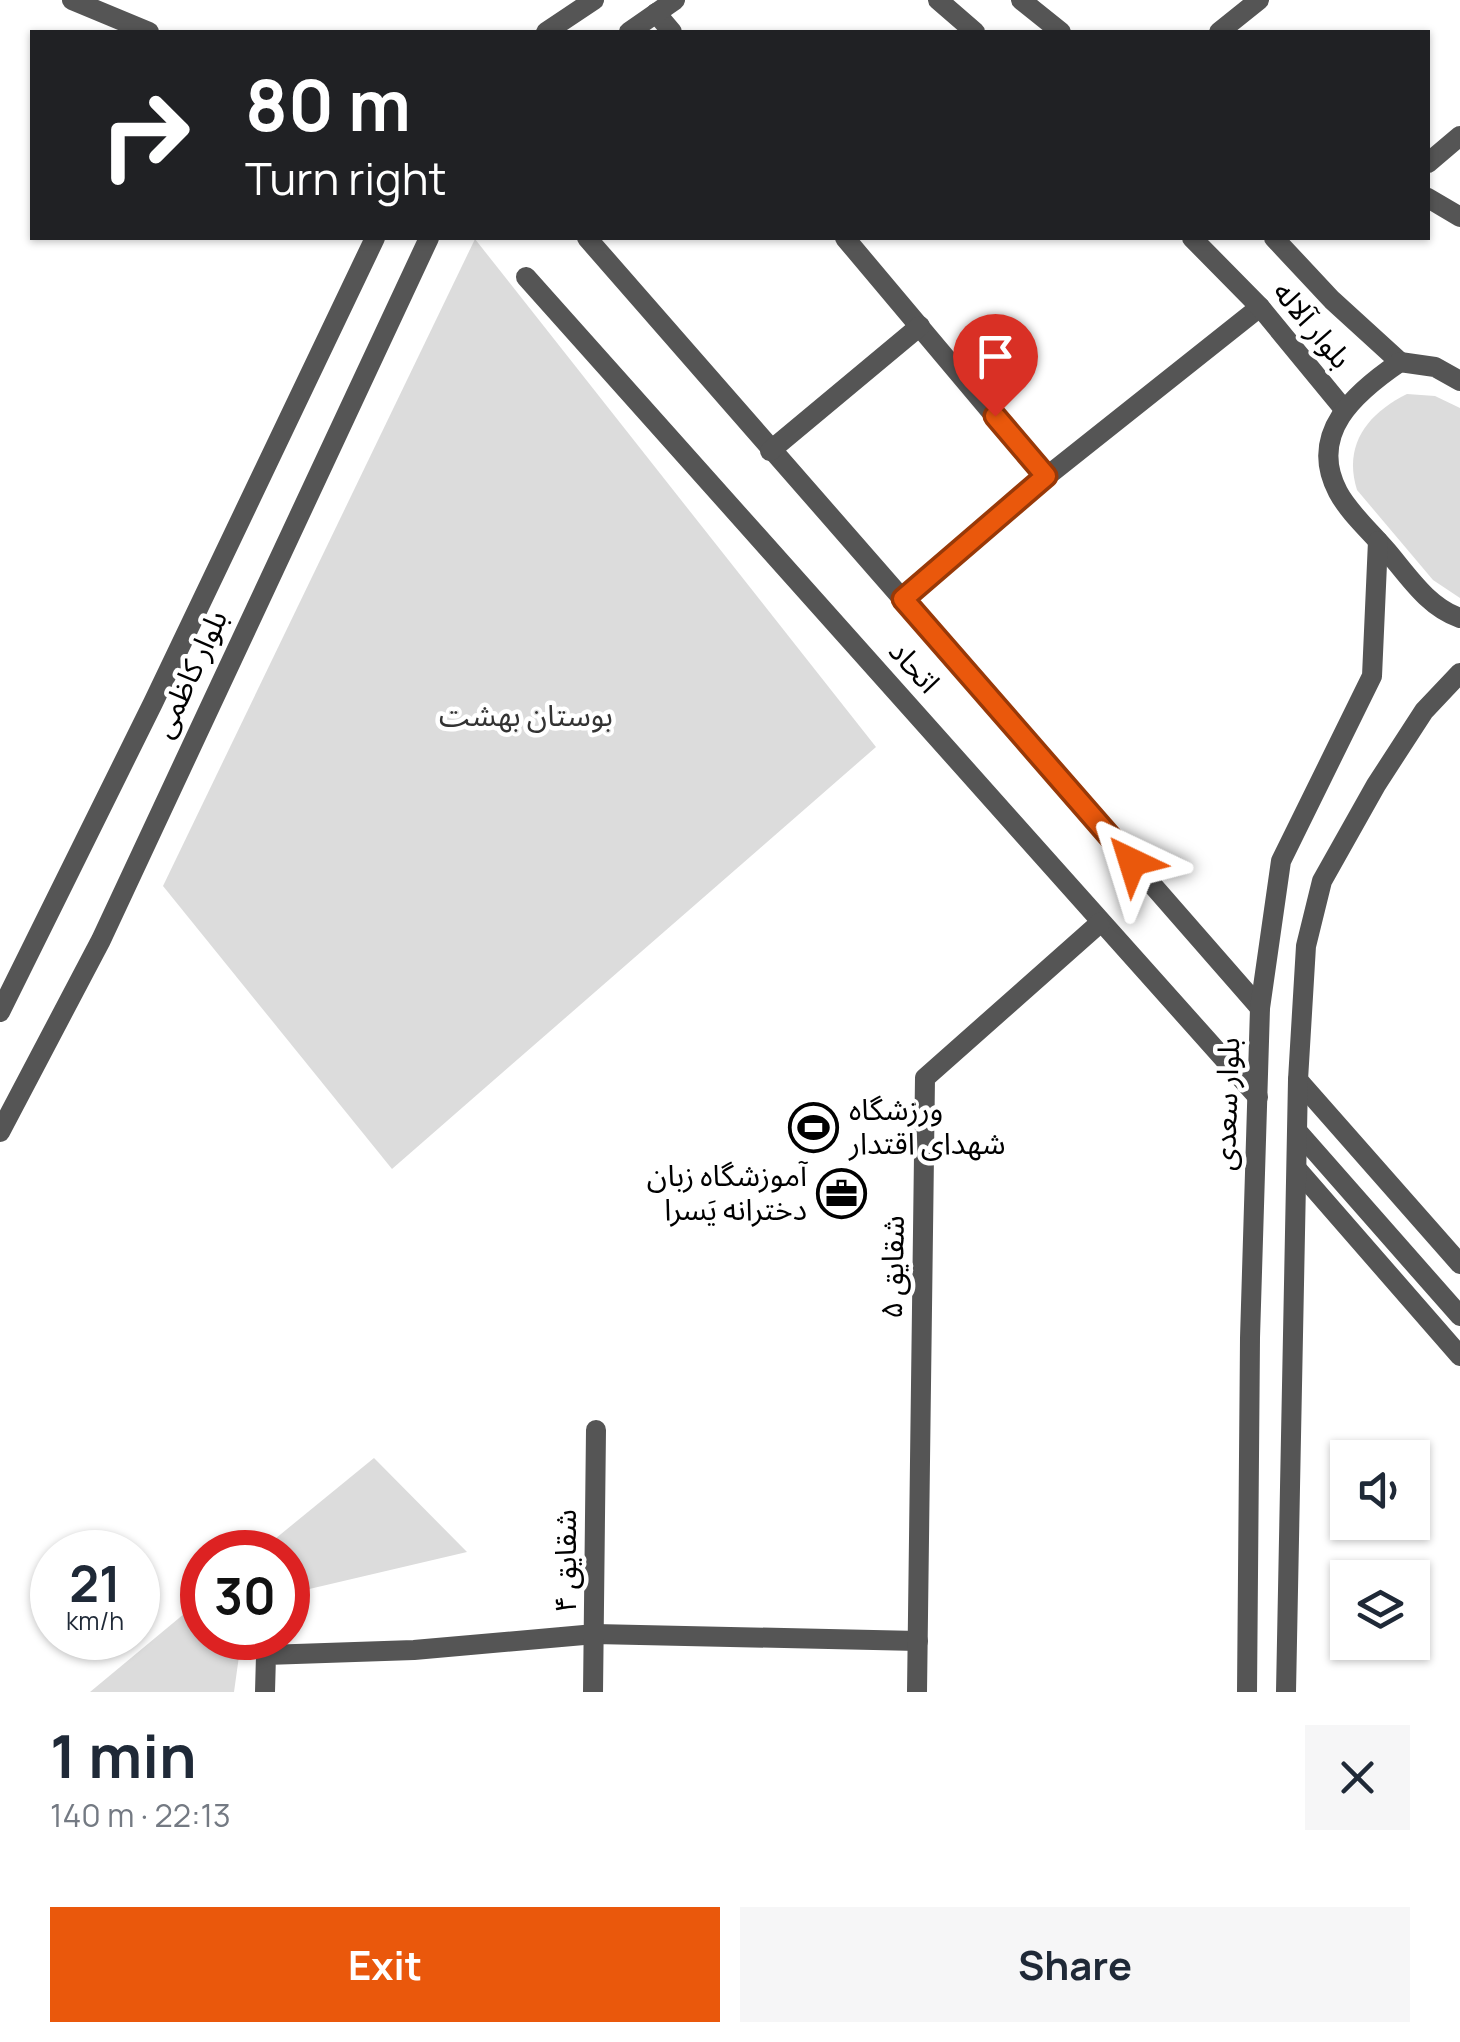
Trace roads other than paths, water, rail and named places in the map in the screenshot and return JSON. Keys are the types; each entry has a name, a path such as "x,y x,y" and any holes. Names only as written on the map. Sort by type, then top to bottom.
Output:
{"street":[{"path":"72,0 144,30"},
{"path":"549,30 594,0"},
{"path":"631,30 675,0"},
{"path":"938,0 973,30"},
{"path":"1021,0 1058,30"},
{"path":"1222,30 1259,0"},
{"path":"656,13 670,30"},
{"path":"1430,160 1460,136"},
{"path":"1430,199 1460,218"},
{"name":"بلوار کاظمی","path":"0,1012 154,703 373,240"},
{"name":"بلوار کاظمی","path":"0,1132 101,940 428,240"},
{"path":"589,240 1260,1008"},
{"path":"847,240 1046,476"},
{"name":"بلوار آلاله","path":"1194,240 1260,307 1343,408"},
{"name":"بلوار آلاله","path":"1276,240 1332,300 1400,362"},
{"name":"اتحاد","path":"526,277 1258,1097"},
{"path":"903,599 1046,476 1260,307"},
{"path":"770,451 920,326"},
{"path":"1460,381 1435,367 1400,362 1360,389 1343,408 1330,438 1330,467 1338,493 1426,597 1460,618"},
{"name":"بلوار سعدی","path":"1247,1692 1250,1338 1260,1008 1281,862 1372,676 1378,541"},
{"path":"1286,1692 1298,1080 1306,946 1322,881 1424,711 1460,673"},
{"name":"شقایق ۵","path":"917,1692 925,1078 1101,922"},
{"path":"1298,1080 1460,1264"},
{"path":"1299,1133 1460,1316"},
{"path":"1297,1168 1460,1356"},
{"path":"1358,1200 1386,1179"},
{"name":"شقایق ۴","path":"593,1692 596,1430"},
{"path":"265,1692 266,1655 414,1650 595,1634 918,1641"}],"place":[{"name":"ورزشگاه شهدای اقتدار","path":"814,1127"},
{"name":"آموزشگاه زبان دخترانه یَسرا","path":"842,1193"}],"park label":[{"name":"بوستان بهشت","path":"526,716"}]}
